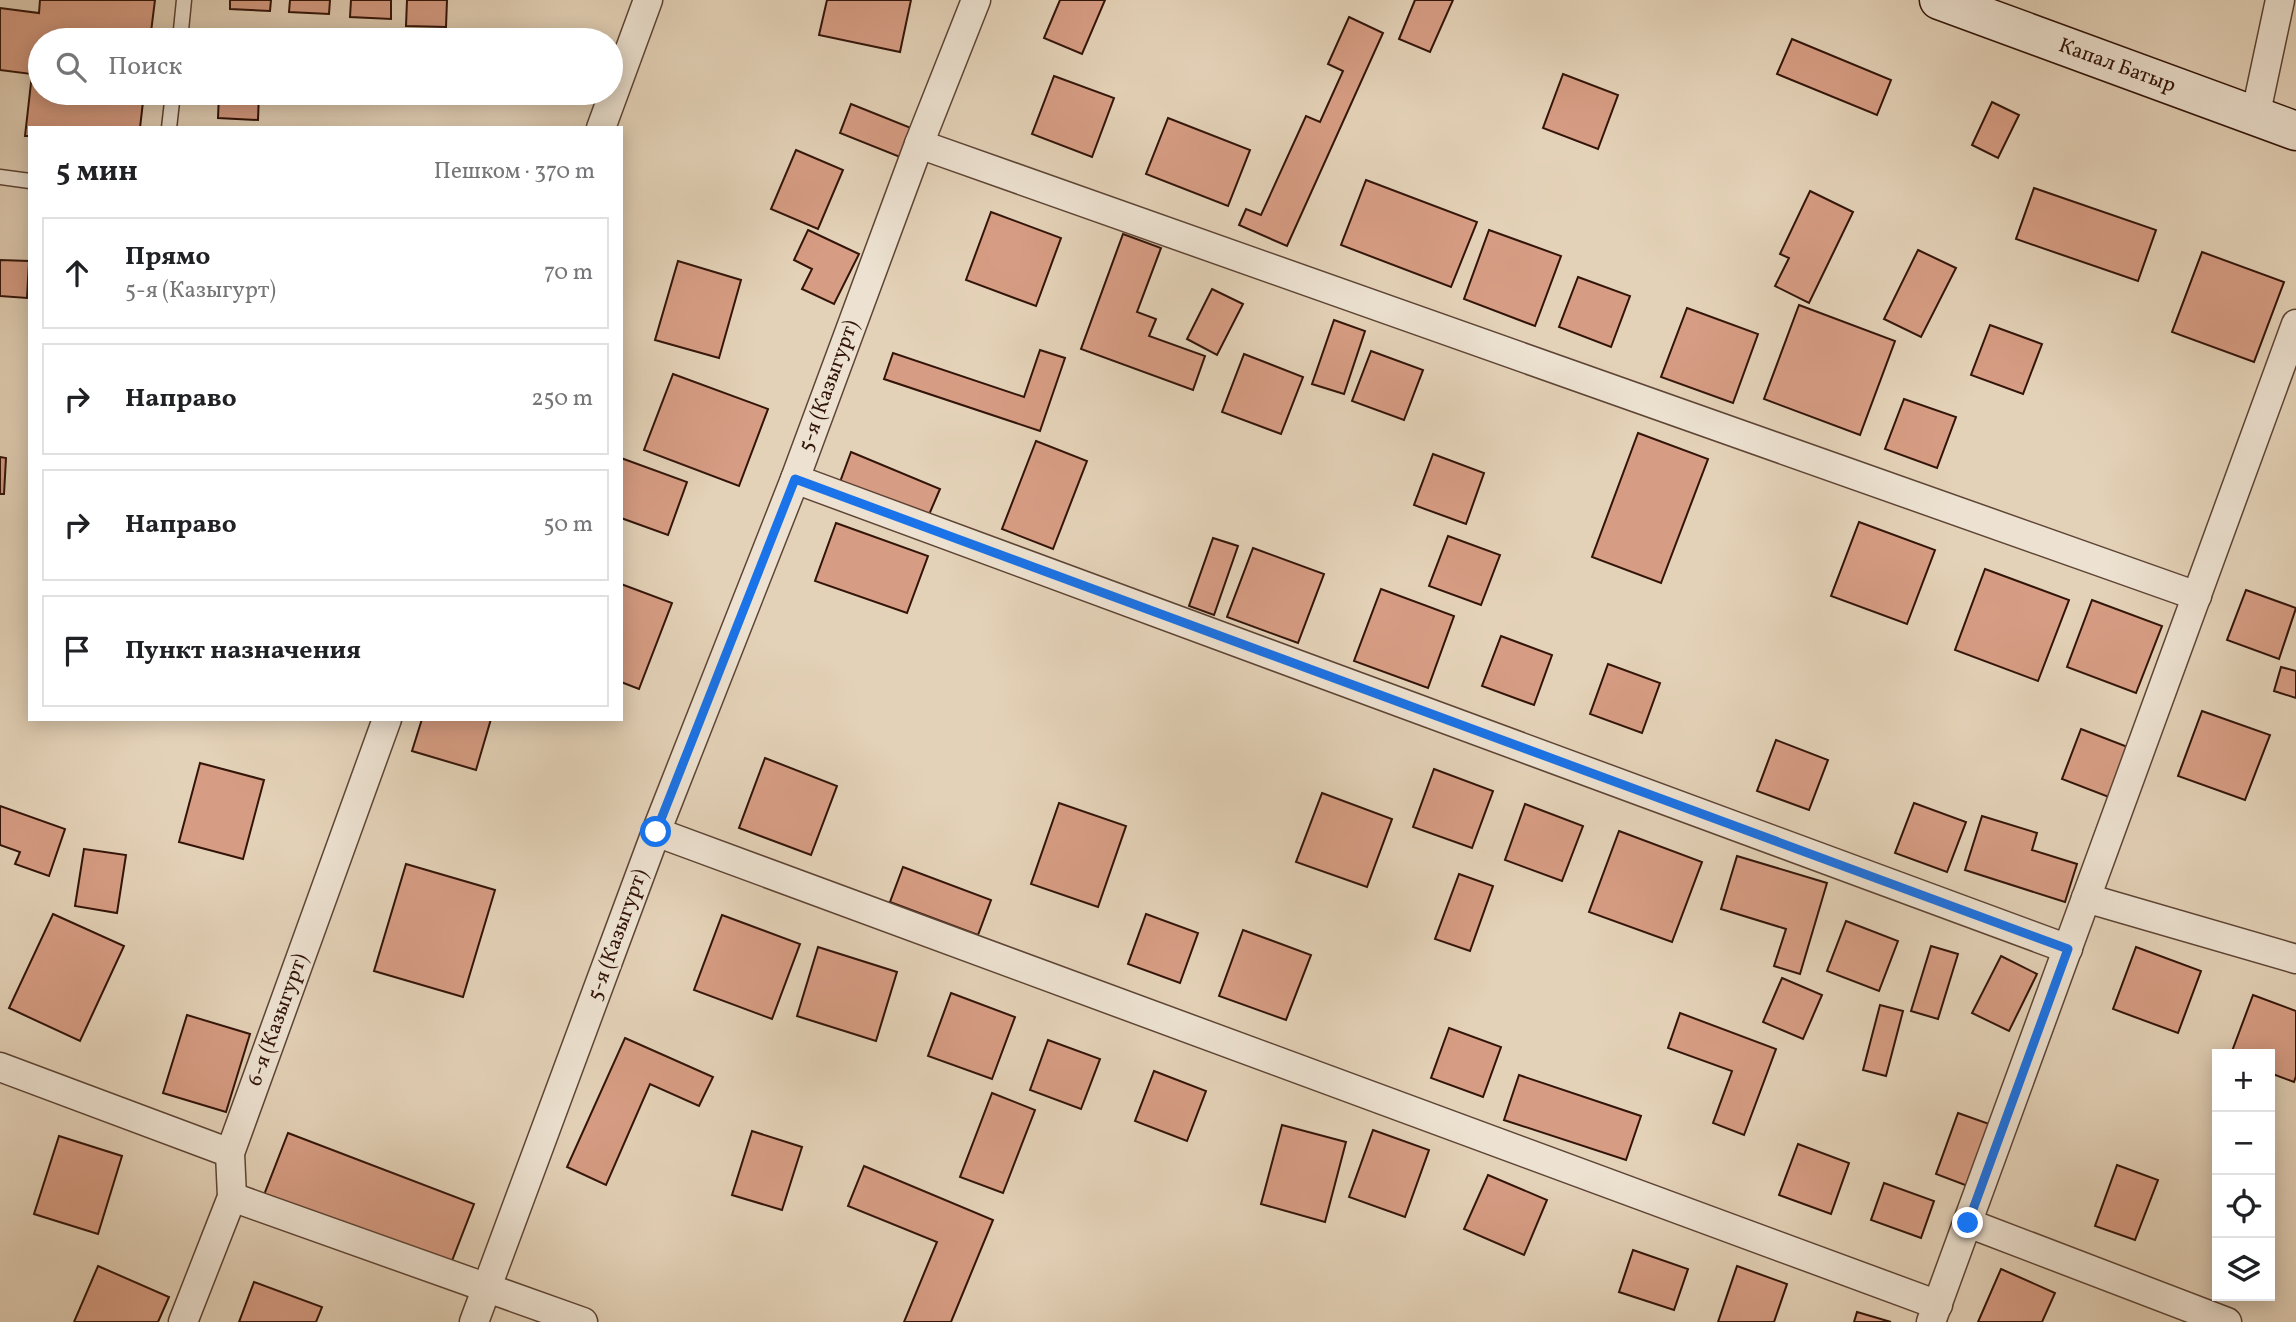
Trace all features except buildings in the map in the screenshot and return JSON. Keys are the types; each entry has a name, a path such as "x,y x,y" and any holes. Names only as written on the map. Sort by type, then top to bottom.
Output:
{"main road":[{"name":"Капал Батыр","path":"1939,0 2296,131"}],"street":[{"path":"623,68 648,0"},
{"name":"5-я (Казыгурт)","path":"474,1322 656,832 795,479 919,144 976,0"},
{"path":"2255,117 2280,0"},
{"path":"602,126 609,105"},
{"path":"919,144 2197,596"},
{"path":"656,832 1935,1313 2296,324"},
{"path":"795,479 2068,949"},
{"name":"6-я (Казыгурт)","path":"183,1322 232,1197 230,1153 386,721"},
{"path":"2086,898 2296,959"},
{"path":"0,1067 230,1153"},
{"path":"232,1197 583,1322"},
{"path":"1968,1223 2227,1322"}],"lane":[{"path":"181,28 184,0"},
{"path":"169,126 172,105"},
{"path":"0,177 28,181"}],"route":[{"path":"656,832 795,479 2068,949 1968,1223"}]}
